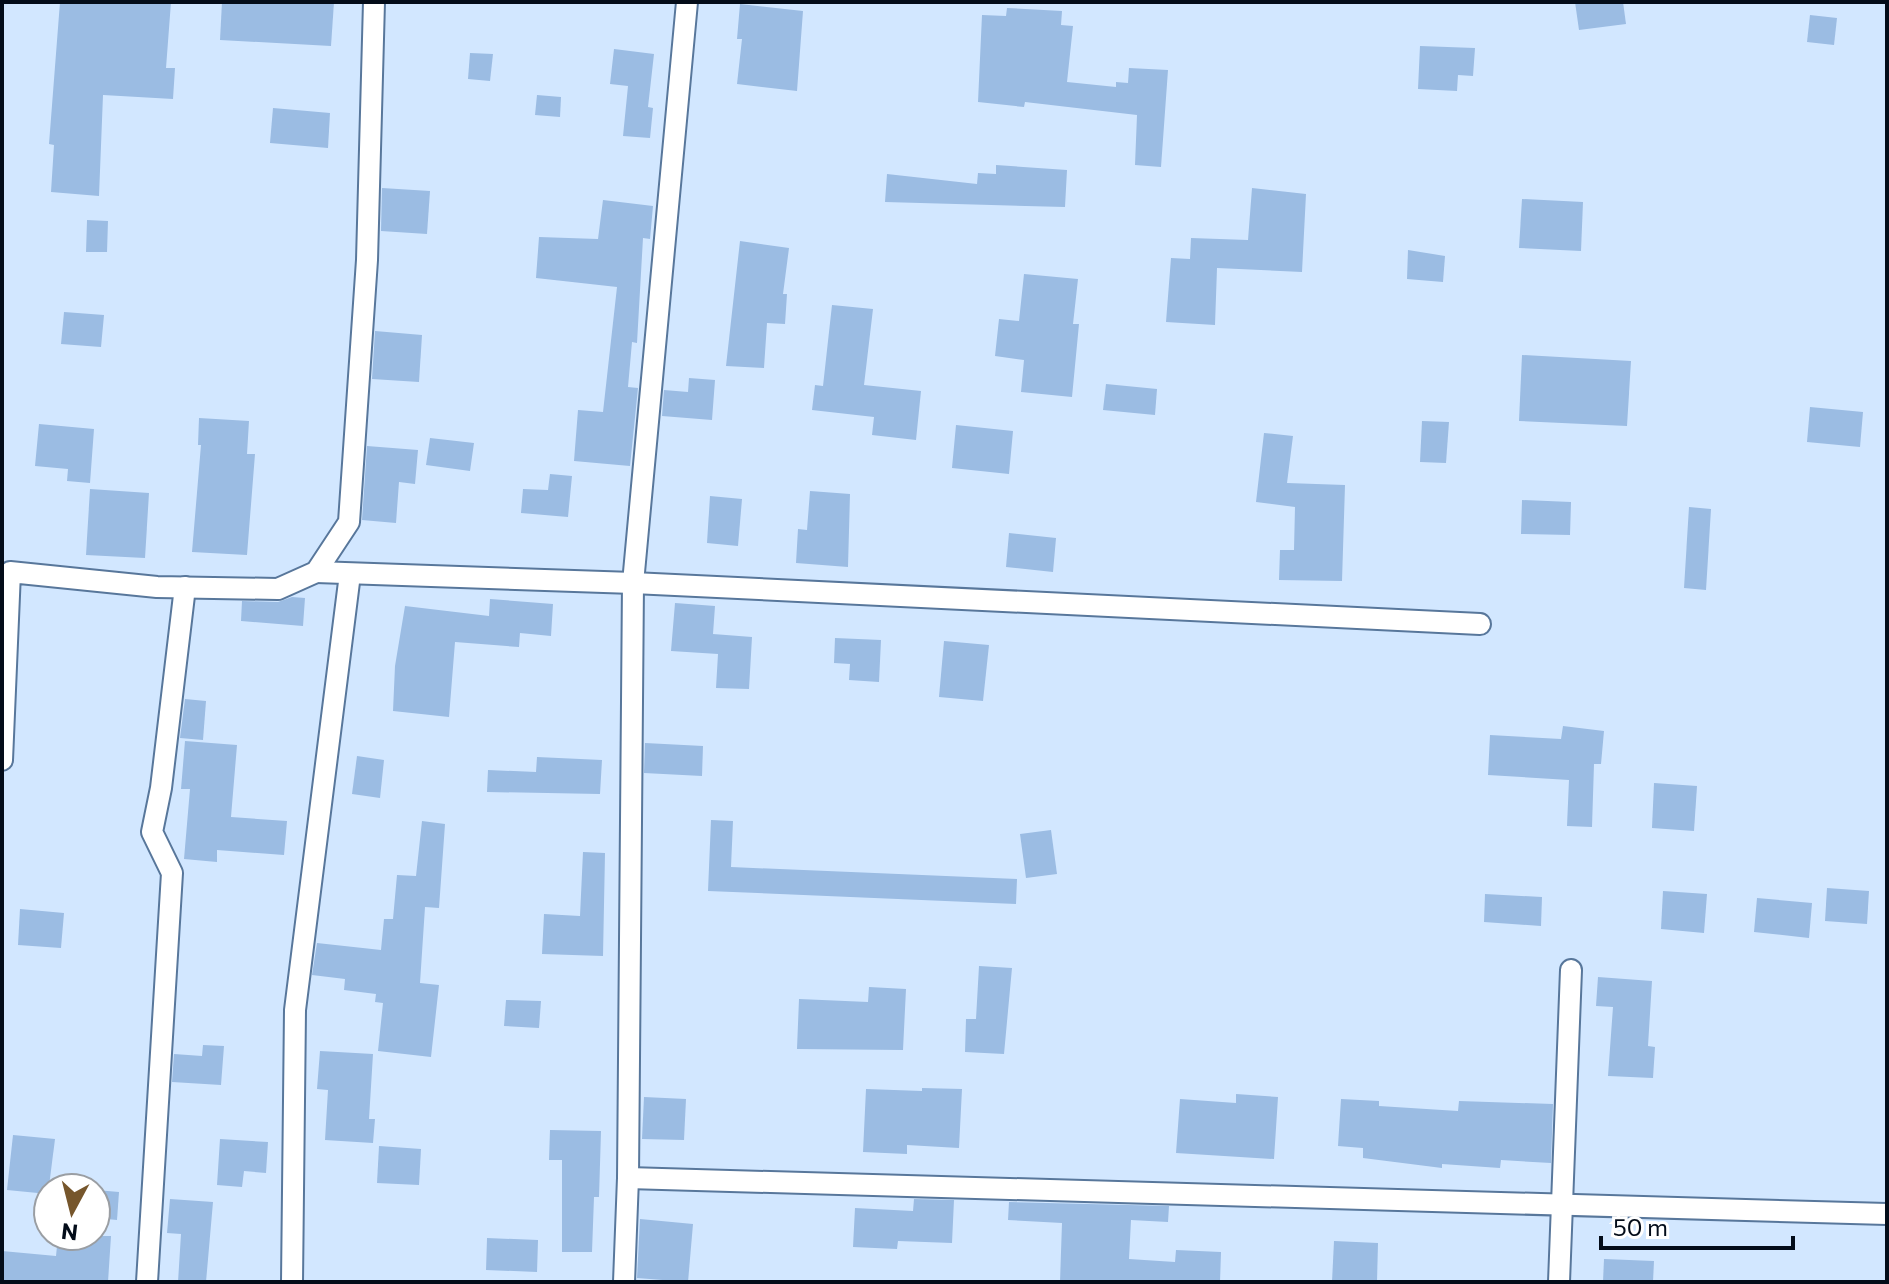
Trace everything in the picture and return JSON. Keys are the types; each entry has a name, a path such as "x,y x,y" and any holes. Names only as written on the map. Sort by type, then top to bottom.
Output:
{"street":[{"path":"316,572 349,522 367,260 374,2"},
{"path":"624,1282 628,1178 633,583 687,2"},
{"path":"2,760 6,572 185,587 278,589 316,572 633,583 1480,624"},
{"path":"292,1282 295,1010 350,574"},
{"path":"147,1282 172,873 152,832 161,788 185,587"},
{"path":"1559,1282 1571,970"},
{"path":"628,1178 1887,1214"}],"building":[{"path":"60,2 171,2 166,68 175,68 173,99 103,95 99,196 51,192 54,145 49,144"},
{"path":"222,2 334,2 331,46 220,40"},
{"path":"1575,2 1623,2 1626,24 1579,30"},
{"path":"740,4 803,11 797,91 737,84 742,39 737,39"},
{"path":"1007,8 1062,11 1061,25 1073,26 1067,82 1116,87 1116,82 1128,83 1129,68 1168,70 1161,167 1135,165 1137,115 1025,102 1024,107 978,102 982,15 1006,16"},
{"path":"1810,15 1837,18 1834,45 1807,42"},
{"path":"1420,46 1475,48 1473,76 1458,75 1457,91 1418,89"},
{"path":"614,49 654,54 648,107 653,108 650,138 623,136 628,86 610,84"},
{"path":"470,53 493,54 490,81 468,79"},
{"path":"537,95 561,97 560,117 535,115"},
{"path":"273,108 330,113 328,148 270,143"},
{"path":"996,165 1067,170 1065,207 885,202 887,174 977,184 978,173 996,174"},
{"path":"382,188 430,191 427,234 381,231"},
{"path":"1252,188 1306,194 1302,272 1217,268 1215,325 1166,322 1171,258 1190,259 1191,238 1248,240"},
{"path":"1522,199 1583,202 1581,251 1519,248"},
{"path":"603,200 653,206 650,239 643,238 637,343 632,342 628,387 638,388 630,466 574,461 578,410 603,412 617,287 536,278 539,237 598,239"},
{"path":"87,220 108,221 107,252 86,252"},
{"path":"740,241 789,248 783,294 787,294 785,324 767,323 764,368 726,366"},
{"path":"1408,250 1445,256 1443,282 1407,279"},
{"path":"1024,274 1078,279 1073,324 1079,324 1072,397 1021,392 1024,360 995,356 999,319 1019,321"},
{"path":"832,305 873,309 864,385 921,391 916,440 872,435 874,417 812,410 815,385 823,386"},
{"path":"64,312 104,315 101,347 61,344"},
{"path":"375,331 422,335 419,382 372,379"},
{"path":"1522,355 1631,361 1627,426 1519,421"},
{"path":"689,378 715,380 712,420 662,416 664,390 688,392"},
{"path":"1106,384 1157,389 1155,415 1103,410"},
{"path":"1810,407 1863,412 1860,447 1807,442"},
{"path":"199,418 249,421 247,454 255,454 247,555 192,552 201,445 198,445"},
{"path":"1422,421 1449,422 1446,463 1420,462"},
{"path":"39,424 94,429 90,483 67,481 68,469 35,466"},
{"path":"956,425 1013,431 1009,474 952,468"},
{"path":"1264,433 1293,436 1287,483 1345,485 1342,581 1279,580 1280,550 1294,550 1295,507 1256,502"},
{"path":"430,438 474,443 470,471 426,465"},
{"path":"367,446 418,450 415,484 399,482 396,523 362,520"},
{"path":"550,474 572,476 568,517 521,513 523,489 548,490"},
{"path":"90,489 149,493 145,558 86,555"},
{"path":"810,491 850,494 848,567 796,563 798,529 807,530"},
{"path":"710,496 742,499 738,546 707,543"},
{"path":"1522,500 1571,502 1570,535 1521,534"},
{"path":"1689,507 1711,509 1706,590 1684,588"},
{"path":"1009,533 1056,538 1053,572 1006,567"},
{"path":"292,597 305,598 303,626 241,621 242,601 278,602"},
{"path":"490,599 553,604 551,636 520,633 519,647 455,642 449,717 393,711 395,666 405,606 489,616"},
{"path":"675,603 715,606 713,634 752,637 749,689 716,688 718,654 671,651"},
{"path":"835,638 881,640 879,682 849,680 850,664 834,663"},
{"path":"944,641 989,645 983,701 939,697"},
{"path":"185,699 206,701 203,740 180,738"},
{"path":"1563,726 1604,731 1601,764 1594,764 1592,827 1567,826 1569,780 1488,775 1490,735 1561,739"},
{"path":"185,741 237,745 231,817 287,821 284,855 217,850 217,862 184,859 190,789 181,789"},
{"path":"645,743 703,746 702,776 644,773"},
{"path":"357,756 384,760 380,798 352,794"},
{"path":"537,757 602,760 600,794 487,792 488,770 536,772"},
{"path":"1654,783 1697,786 1694,831 1652,828"},
{"path":"711,820 733,821 731,867 1017,879 1016,904 708,891"},
{"path":"422,821 445,824 439,908 425,907 420,983 439,985 431,1057 378,1051 383,1003 375,1002 376,994 344,990 345,979 312,975 317,943 381,950 384,919 393,919 397,875 416,876"},
{"path":"1051,830 1057,874 1026,878 1020,834"},
{"path":"583,852 605,853 603,956 542,954 544,914 580,916"},
{"path":"1827,888 1869,891 1867,924 1825,921"},
{"path":"1663,891 1707,894 1704,933 1661,929"},
{"path":"1485,894 1542,897 1541,926 1484,922"},
{"path":"1757,898 1812,903 1809,938 1754,932"},
{"path":"20,909 64,913 61,948 18,945"},
{"path":"979,966 1012,968 1004,1054 965,1052 966,1019 976,1019"},
{"path":"1598,977 1652,981 1648,1046 1655,1047 1653,1078 1608,1076 1613,1007 1596,1006"},
{"path":"869,987 906,989 903,1050 797,1049 799,999 868,1002"},
{"path":"506,1000 541,1001 539,1028 504,1026"},
{"path":"203,1045 224,1046 221,1085 172,1082 174,1054 202,1056"},
{"path":"320,1051 373,1054 369,1119 375,1119 373,1143 325,1140 328,1090 317,1089"},
{"path":"922,1088 962,1089 959,1148 907,1145 907,1154 863,1152 866,1089 922,1091"},
{"path":"1236,1094 1278,1097 1274,1159 1176,1153 1180,1099 1236,1103"},
{"path":"644,1097 686,1099 684,1140 642,1139"},
{"path":"1341,1099 1379,1101 1379,1106 1458,1111 1459,1101 1553,1104 1551,1163 1501,1160 1500,1168 1442,1164 1442,1168 1363,1158 1363,1148 1338,1146"},
{"path":"550,1130 601,1131 599,1197 594,1197 592,1252 562,1252 562,1160 549,1160"},
{"path":"13,1135 55,1139 51,1172 32,1172 32,1192 7,1190"},
{"path":"220,1139 268,1142 266,1173 244,1171 242,1187 217,1185"},
{"path":"379,1146 421,1149 419,1185 377,1183"},
{"path":"112,1191 119,1192 117,1220 112,1220"},
{"path":"170,1199 213,1202 206,1282 178,1282 181,1234 167,1233"},
{"path":"914,1199 954,1200 952,1243 898,1241 897,1249 853,1247 855,1208 913,1211"},
{"path":"1009,1202 1169,1206 1168,1222 1131,1220 1129,1259 1175,1262 1176,1250 1221,1252 1220,1282 1060,1282 1062,1223 1008,1220"},
{"path":"640,1219 693,1224 688,1282 637,1278"},
{"path":"487,1238 538,1240 537,1272 486,1270"},
{"path":"1334,1241 1378,1243 1377,1282 1332,1282"},
{"path":"2,1251 56,1256 56,1252 110,1252 108,1282 2,1282"},
{"path":"1604,1259 1654,1261 1653,1282 1603,1282"}]}
